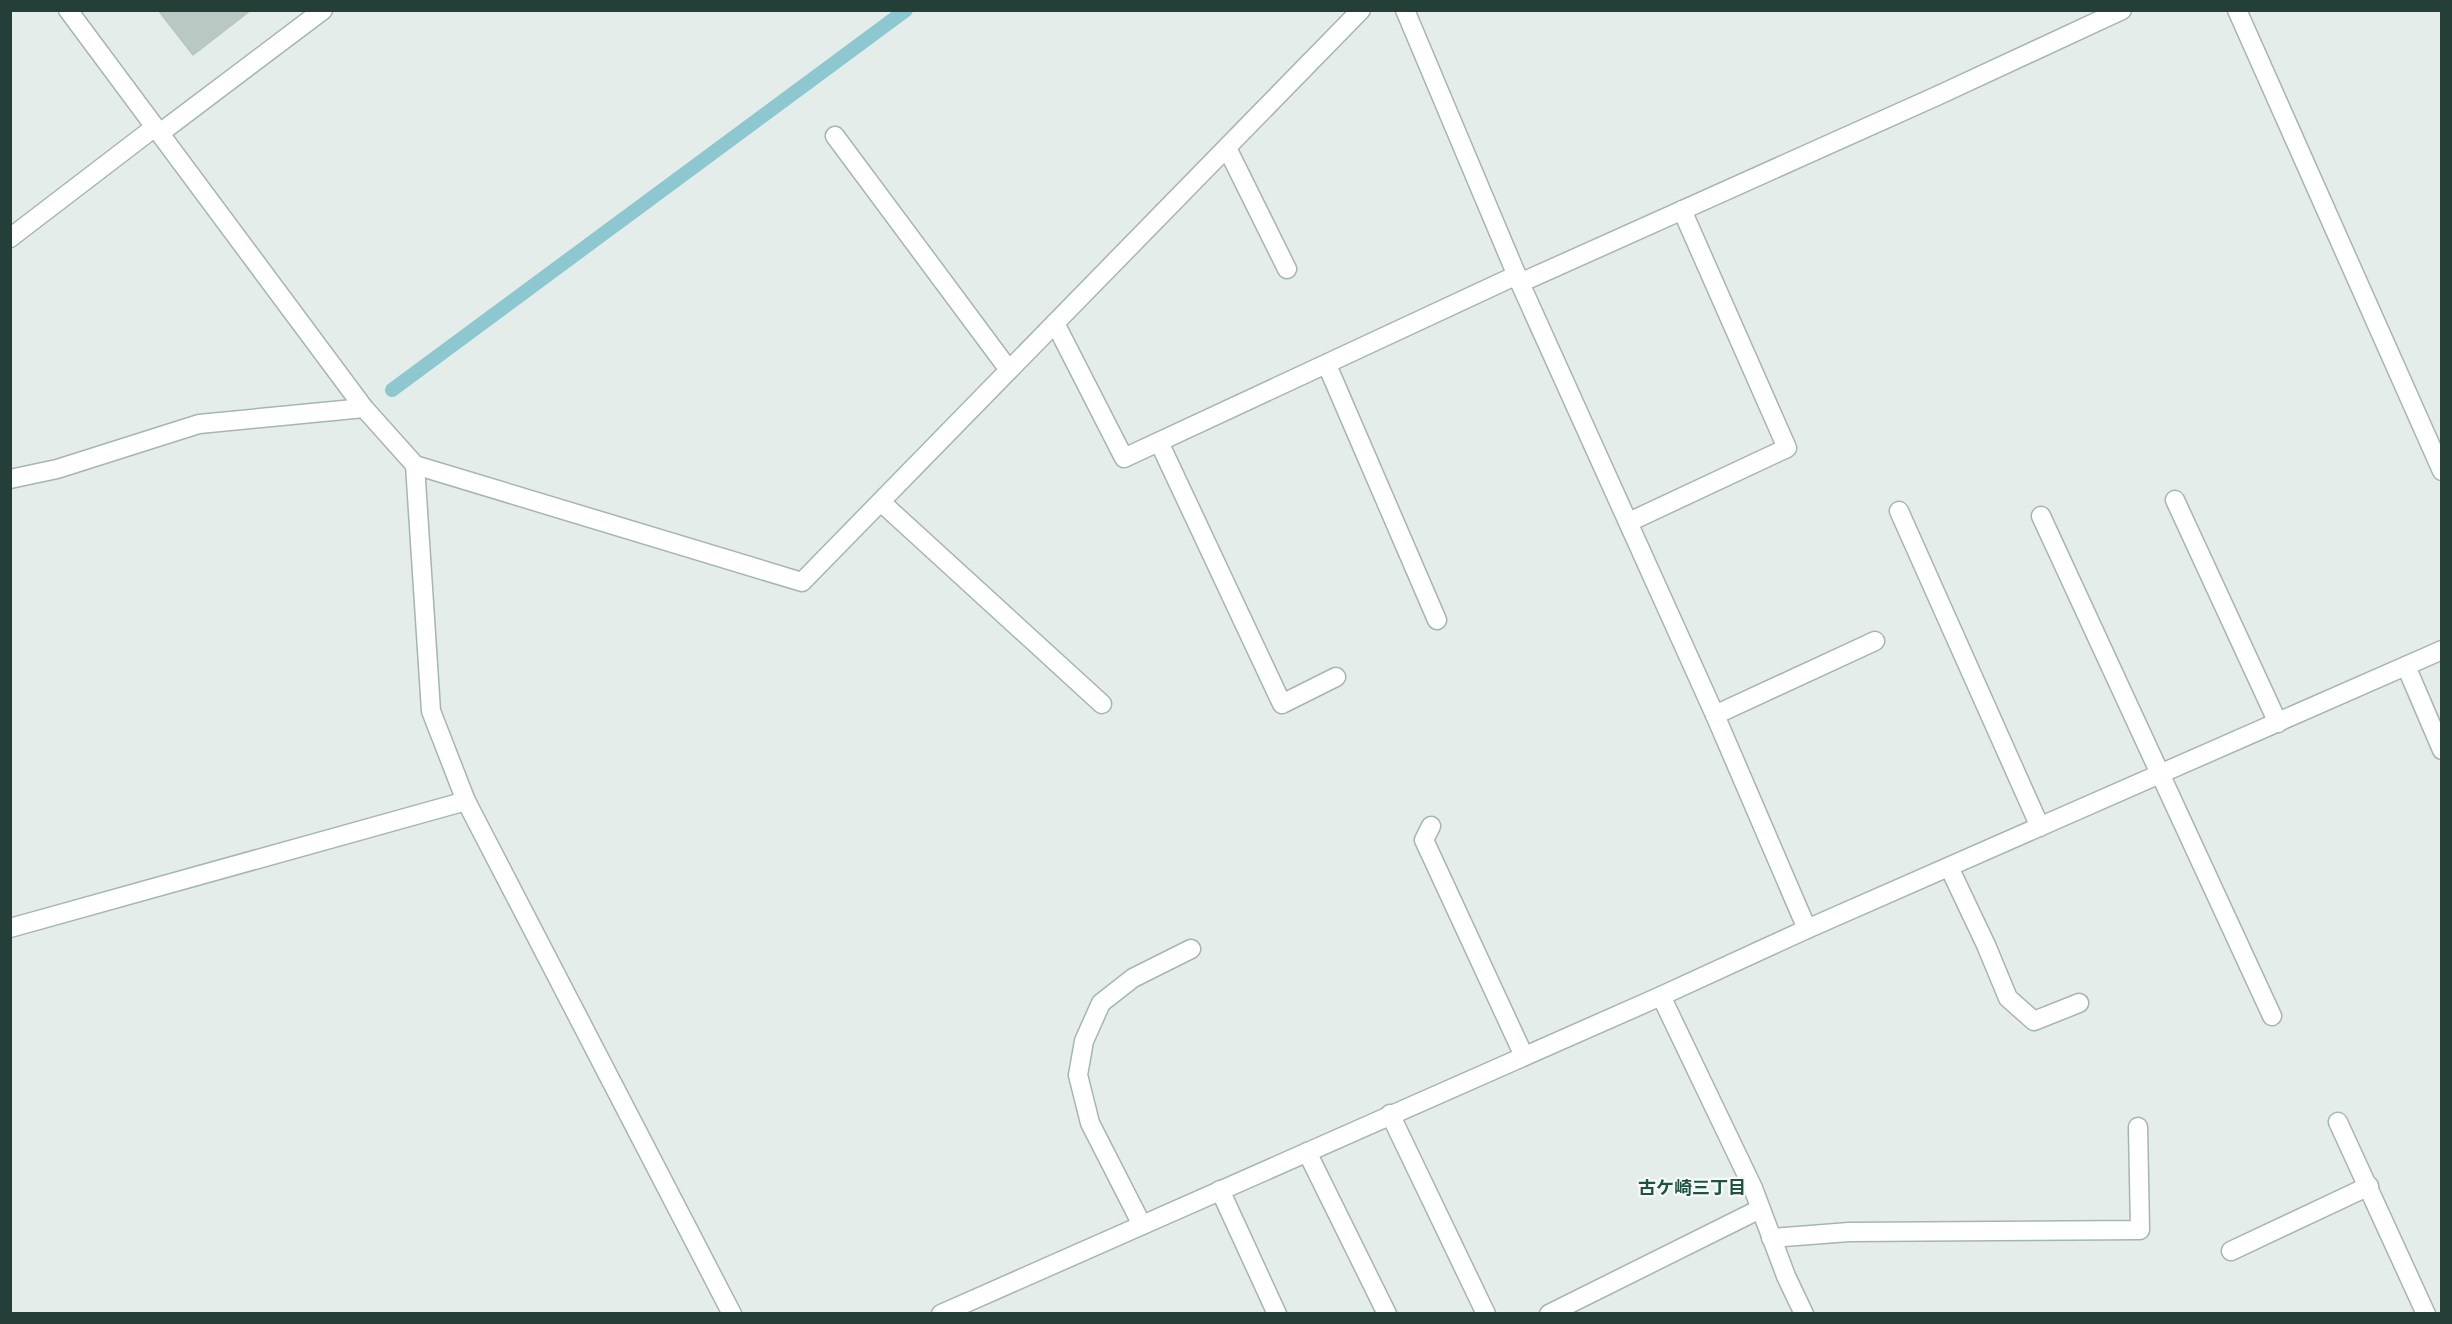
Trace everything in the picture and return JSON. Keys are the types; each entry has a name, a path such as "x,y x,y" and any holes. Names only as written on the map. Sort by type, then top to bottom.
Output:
{"street":[{"path":"68,10 364,408 415,465 802,582 1361,10"},
{"path":"10,238 322,10"},
{"path":"1405,10 1519,279 1715,715 1807,929"},
{"path":"1055,323 1124,458 1519,279 1682,210 2122,10"},
{"path":"2237,10 2397,375 2442,471"},
{"path":"835,136 1009,370"},
{"path":"1227,148 1287,269"},
{"path":"1629,522 1787,448 1682,210"},
{"path":"1327,365 1437,620"},
{"path":"10,479 57,469 199,424 364,408"},
{"path":"1159,442 1282,704 1336,676"},
{"path":"415,465 430,711 466,801 732,1314"},
{"path":"2175,500 2278,723"},
{"path":"881,502 1102,704"},
{"path":"1899,511 2040,827"},
{"path":"2041,516 2272,1016"},
{"path":"1715,715 1875,641"},
{"path":"941,1314 970,1308 1142,1224 2442,650"},
{"path":"2406,666 2442,750"},
{"path":"10,928 466,801"},
{"path":"1431,826 1424,840 1524,1056"},
{"path":"1949,867 2008,998 2034,1022 2079,1003"},
{"path":"1142,1224 1090,1123 1078,1074 1084,1041 1101,1003 1133,978 1191,949"},
{"path":"1660,996 1753,1188 1771,1238 1804,1314"},
{"path":"1390,1114 1486,1314"},
{"path":"2338,1122 2426,1314"},
{"path":"1771,1238 1849,1232 2140,1230 2138,1127"},
{"path":"1307,1152 1387,1314"},
{"path":"2231,1251 2369,1186"},
{"path":"1220,1190 1277,1314"},
{"path":"1558,1312 1760,1209"}],"building":[{"path":"158,10 251,10 193,55"}],"waterway":[{"path":"392,390 906,10"}],"district":[{"name":"古ケ崎三丁目","path":"1692,1187"}]}
